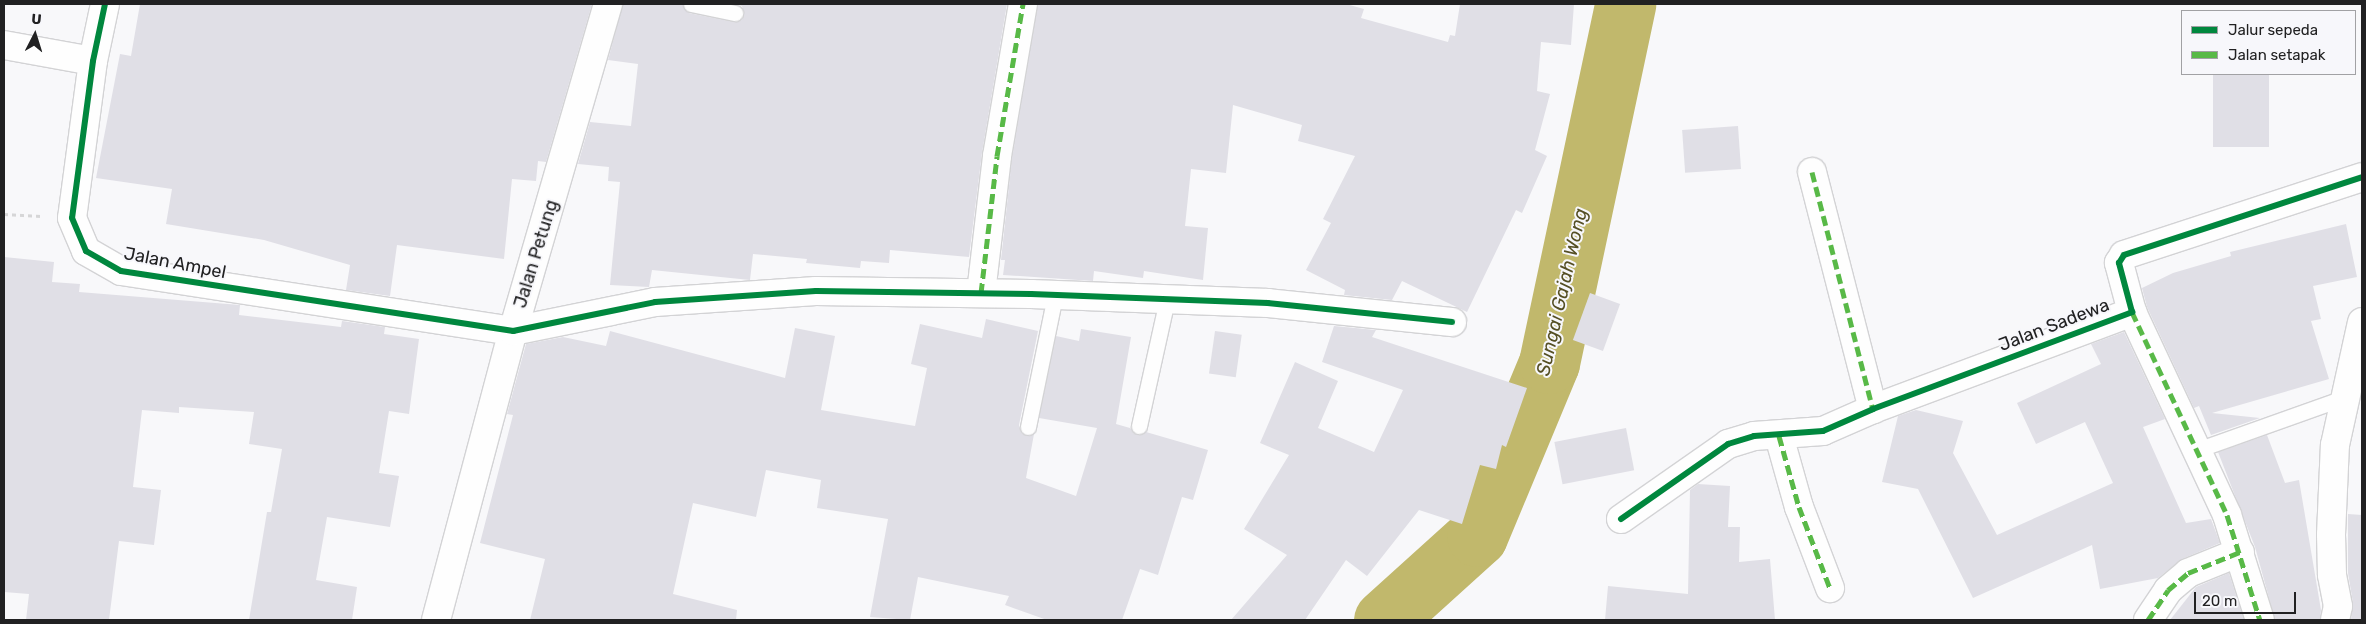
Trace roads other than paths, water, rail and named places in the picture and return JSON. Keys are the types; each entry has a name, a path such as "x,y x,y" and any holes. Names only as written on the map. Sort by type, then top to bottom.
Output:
{"street":[{"path":"4,46 93,60 105,4"},
{"name":"Jalan Petung","path":"436,620 513,331 608,4"},
{"path":"981,293 997,156 1023,4"},
{"name":"Jalan Ampel","path":"93,60 72,218 86,251 121,272 513,331"},
{"path":"1812,172 1873,409"},
{"name":"Jalan Sadewa","path":"1621,519 1728,444 1754,436 1779,436 1824,431 1873,409 2132,312 2119,264 2124,255 2362,183"},
{"path":"513,331 655,302 816,291 1055,294 1268,303 1452,322"},
{"path":"2132,312 2227,515 2260,620"},
{"path":"2335,620 2338,611 2332,575 2332,491 2335,445 2362,322"},
{"path":"1779,436 1799,506 1830,588"},
{"path":"2148,620 2168,590 2188,573 2240,552"}],"lane":[{"path":"691,4 734,13"},
{"path":"1028,427 1055,294"},
{"path":"1139,426 1167,300"},
{"path":"2197,450 2346,397"}],"waterway":[{"name":"Sungai Gajah Wong","path":"1384,620 1477,536 1549,363 1625,4"}]}
